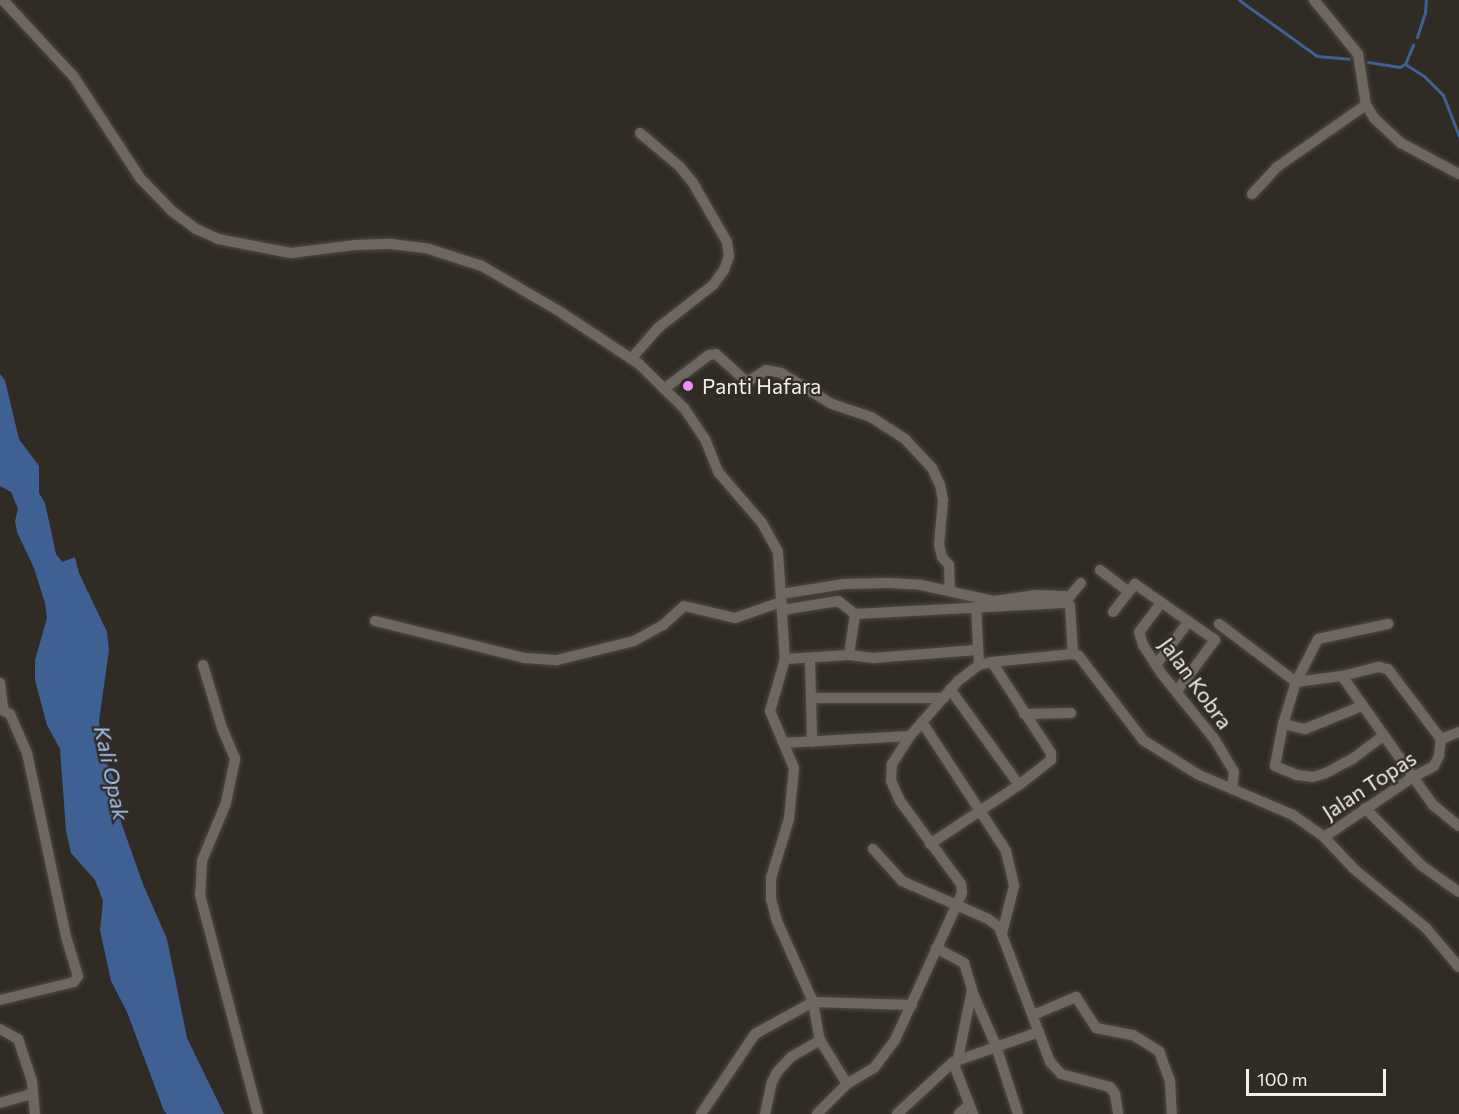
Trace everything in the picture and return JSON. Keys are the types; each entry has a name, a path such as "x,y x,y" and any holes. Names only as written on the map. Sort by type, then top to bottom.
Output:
{"street":[{"path":"1314,0 1358,54 1366,105 1374,118 1401,143 1459,174"},
{"path":"6,1 74,77 140,178 172,211 196,229 218,239 291,253 355,245 391,244 429,249 495,273 631,359 684,408 705,439 719,473 776,543 786,658 771,711 794,768 794,787 789,819 771,878 771,899 777,921 813,1002 820,1040 847,1084"},
{"path":"1252,194 1277,167 1366,105"},
{"path":"631,359 658,328 713,285 724,270 729,256 727,242 693,183 679,166 640,133"},
{"path":"664,389 709,355 716,354 744,381 750,381 766,370 781,374 832,404 871,417 905,440 926,461 940,485 943,500 939,544 942,557 949,565 950,591"},
{"path":"1100,570 1129,592"},
{"path":"375,621 525,658 557,660 634,642 663,625 684,606 735,618 781,602 855,584 921,585 985,601 1035,595 1070,596 1081,583"},
{"path":"1113,612 1135,584 1215,640 1177,692"},
{"path":"781,602 838,601 855,614 1068,603 1076,655 1143,740 1197,774 1293,815 1324,837 1354,869 1426,928 1459,967"},
{"name":"Jalan Kobra","path":"1161,603 1139,632 1156,665 1215,740 1234,772 1232,789"},
{"path":"976,607 979,665"},
{"path":"849,656 855,614"},
{"path":"1156,665 1188,622"},
{"path":"1219,624 1296,682 1342,676 1379,667 1388,669 1439,736 1459,732"},
{"path":"1383,736 1337,768 1313,777 1297,775 1275,766 1283,724 1296,682 1318,639 1388,624"},
{"path":"786,658 849,656 873,658 977,650"},
{"path":"817,1114 847,1084 874,1068 886,1053 903,1026 962,893 961,884 900,801 891,781 892,764 910,736 947,693 979,665 1076,655"},
{"path":"810,658 812,742"},
{"path":"930,844 1019,785 1052,756 992,662"},
{"path":"203,665 222,728 235,759 226,803 202,861 200,895 258,1114"},
{"path":"1342,676 1383,736 1440,812 1459,826"},
{"path":"0,683 2,709 14,722 27,753 66,937 78,975 74,982 0,1000"},
{"path":"812,698 947,693"},
{"path":"947,693 1019,785"},
{"path":"1283,724 1305,729 1362,706"},
{"path":"1024,714 1071,713"},
{"path":"922,722 1006,851 1014,878 1002,933"},
{"path":"783,744 910,736"},
{"name":"Jalan Topas","path":"1324,837 1413,777 1434,766 1439,756 1439,736"},
{"path":"1365,808 1422,866 1459,892"},
{"path":"873,849 902,881 992,921 1002,933 1054,1068 1061,1074 1110,1087 1115,1094 1118,1114"},
{"path":"936,948 964,963 972,991 996,1046 1018,1114"},
{"path":"959,1114 971,1109 956,1060 972,991"},
{"path":"1032,1015 1076,997 1096,1028 1133,1035 1160,1051 1170,1081 1172,1114"},
{"path":"701,1114 755,1034 813,1002 912,1005"},
{"path":"0,1029 18,1039 32,1081 33,1114"},
{"path":"897,1114 956,1060 1039,1032"},
{"path":"765,1114 772,1082 777,1072 791,1057 820,1040"},
{"path":"0,1103 32,1094"}],"water":[{"path":"0,374 5,380 19,439 39,466 39,493 45,503 56,554 62,562 75,557 79,573 107,632 109,650 99,721 103,755 118,788 121,822 143,884 167,939 187,1038 224,1114 167,1114 164,1111 127,1012 111,981 100,930 103,901 95,880 71,853 66,831 60,749 47,725 35,680 35,660 47,618 45,603 34,568 17,532 15,521 18,509 11,492 0,486"}],"waterway":[{"path":"1239,0 1317,56 1349,59"},
{"path":"1417,37 1425,13 1426,0"},
{"path":"1368,62 1400,67 1405,64 1413,45"},
{"path":"1405,64 1424,76 1443,95 1459,136"}],"place":[{"name":"Panti Hafara","path":"688,386"}],"water label":[{"name":"Kali Opak","path":"112,773"}]}
